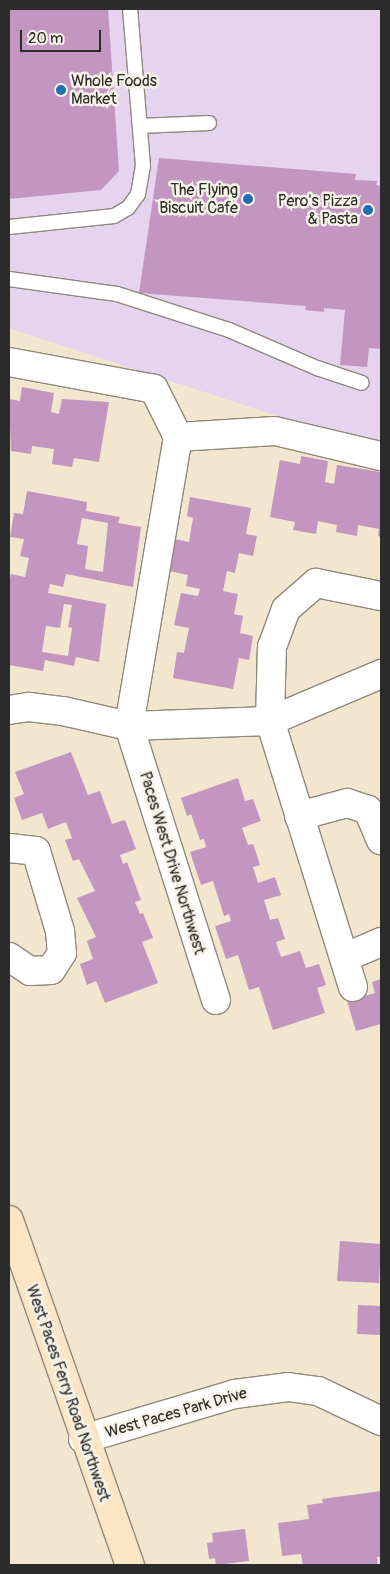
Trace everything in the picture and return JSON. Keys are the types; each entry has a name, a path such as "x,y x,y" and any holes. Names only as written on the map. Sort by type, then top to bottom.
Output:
{"main road":[{"name":"West Paces Ferry Road Northwest","path":"9,1220 83,1439 130,1565"}],"street":[{"path":"9,362 154,389 178,436 129,726"},
{"path":"178,436 275,431 381,456"},
{"path":"353,987 270,722 272,647 286,609 316,583 381,596"},
{"path":"9,710 29,707 63,711 129,726 270,722 381,674"},
{"name":"Paces West Drive Northwest","path":"129,726 216,1000"},
{"path":"299,816 346,803 368,810 381,840"},
{"path":"9,848 36,851 60,931 62,954 52,970 30,971 9,957"},
{"path":"344,958 381,942"},
{"name":"West Paces Park Drive","path":"83,1439 235,1394 288,1387 318,1391 381,1421"}],"lane":[{"path":"9,227 114,216 128,208 138,194 143,166 130,9"},
{"path":"140,126 209,123"},
{"path":"9,279 117,294 230,330 317,368 362,384"}],"shaded area":[{"path":"9,9 381,9 381,450 9,328"}],"building":[{"name":"Whole Foods Market","path":"9,9 108,9 119,171 101,190 9,199"},
{"path":"159,158 356,174 355,180 377,181 376,185 381,186 381,349 369,348 367,367 340,365 345,310 324,308 324,312 305,310 306,306 139,293"},
{"path":"22,387 54,393 51,412 59,414 62,399 109,402 99,462 74,458 72,467 52,464 54,449 32,446 31,454 11,451 9,399 20,401"},
{"path":"301,456 328,461 325,482 334,484 337,465 381,472 381,537 378,536 379,529 358,525 357,536 336,532 337,525 318,521 316,534 293,530 295,522 270,517 280,460 300,464"},
{"path":"27,491 87,502 86,511 120,517 118,523 141,527 133,587 66,574 63,587 50,584 48,593 106,604 99,662 76,657 74,666 45,660 43,671 9,665 9,584 11,574 25,577 29,558 20,556 24,539 10,537 14,513 23,514","holes":["82,518 108,523 103,572 85,569 88,546 77,544","64,604 72,605 68,627 72,628 68,656 42,652 46,626 60,628"]},
{"path":"190,497 251,508 246,534 257,536 253,556 239,553 235,573 227,571 223,591 238,594 234,614 243,616 240,633 253,636 249,660 239,658 233,689 173,678 177,652 184,653 189,628 174,625 181,593 198,596 200,589 186,586 188,575 169,571 175,539 189,542 193,518 187,516"},
{"path":"71,752 88,795 100,791 112,824 125,820 136,849 120,855 123,864 127,862 141,900 135,902 140,914 143,913 153,938 142,942 158,983 105,1003 96,981 87,985 80,964 93,959 87,941 96,937 77,898 95,891 79,859 73,861 65,840 72,838 66,822 48,829 42,813 22,820 14,798 24,794 15,772"},
{"path":"238,778 245,801 253,799 261,821 242,828 248,845 253,844 260,865 253,867 258,883 275,877 281,895 264,900 270,920 278,918 285,939 276,942 281,957 300,951 306,968 319,964 326,985 317,988 325,1013 273,1030 259,987 249,990 238,955 226,959 215,926 231,921 229,914 224,916 213,881 201,885 190,852 206,847 204,839 200,840 191,814 187,816 181,798"},
{"path":"381,979 381,1024 356,1031 347,1001 375,993 372,982"},
{"path":"340,1241 381,1244 379,1283 337,1281"},
{"path":"358,1305 381,1306 381,1335 357,1334"},
{"path":"381,1491 381,1557 377,1557 378,1565 303,1565 301,1554 282,1556 278,1523 309,1519 307,1505 323,1503 322,1499"},
{"path":"245,1529 249,1561 216,1565 215,1558 209,1559 207,1543 213,1542 212,1533"}],"place":[{"name":"Whole Foods Market","path":"61,90"},
{"name":"The Flying Biscuit Cafe","path":"248,199"},
{"name":"Pero's Pizza & Pasta","path":"368,210"}]}
